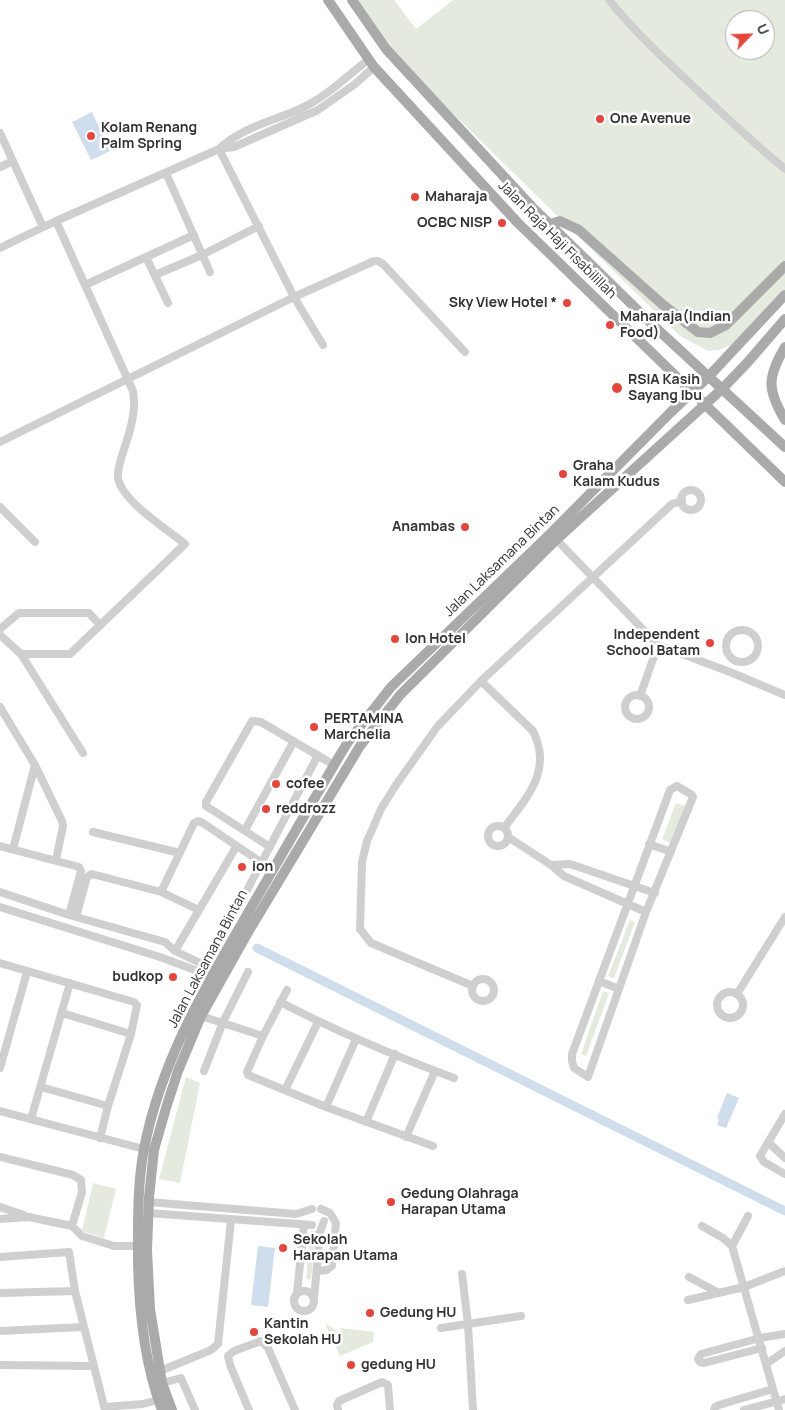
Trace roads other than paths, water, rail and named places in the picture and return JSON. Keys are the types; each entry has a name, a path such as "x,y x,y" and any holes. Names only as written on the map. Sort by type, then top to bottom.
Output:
{"main road":[{"name":"Jalan Raja Haji Fisabilillah","path":"330,0 371,63 518,223 785,482"},
{"name":"Jalan Raja Haji Fisabilillah","path":"352,0 386,49 525,200 656,328 785,447"},
{"path":"550,224 560,221 575,227 662,304 698,332 710,334 726,325 785,266"},
{"name":"Jalan Laksamana Bintan","path":"172,1410 162,1383 145,1310 148,1202 154,1150 178,1071 201,1016 247,934 367,736 400,694 709,376 785,295"},
{"name":"Jalan Laksamana Bintan","path":"160,1405 151,1377 138,1246 144,1149 165,1073 189,1018 213,973 334,764 348,742 392,687 554,536 685,424 747,363 785,319"},
{"path":"785,347 774,366 772,380 772,394 785,420"}],"street":[{"path":"609,0 632,28 683,77 736,127 785,169"},
{"path":"0,238 2,247 219,149 234,147 318,110 356,84 371,63"},
{"path":"0,133 43,227"},
{"path":"219,149 294,297 323,345"},
{"path":"0,167 13,161"},
{"path":"166,173 210,272"},
{"path":"21,654 70,654 185,544 133,503 123,493 119,484 117,476 133,422 133,391 56,221"},
{"path":"155,275 259,226"},
{"path":"85,285 194,235"},
{"path":"146,257 168,303"},
{"path":"0,442 294,297 374,261 378,261 465,352"},
{"path":"473,986 371,943 360,930 362,862 367,841 381,809 437,727 481,682 672,504 682,501"},
{"path":"0,506 35,542"},
{"path":"0,521 8,514"},
{"path":"554,536 658,645 785,695"},
{"path":"0,629 19,613 89,614 100,624"},
{"path":"748,631 752,634 757,644 755,654 747,661 736,661 727,650 727,640 733,632 748,631"},
{"path":"0,636 21,654 82,754"},
{"path":"640,696 658,645"},
{"path":"730,672 736,661"},
{"path":"481,682 532,730 537,740 539,770 536,781 532,790 504,828"},
{"path":"0,723 2,709"},
{"path":"2,709 35,765 62,821 63,826 56,860"},
{"path":"270,848 206,806 206,802 252,721 262,722 334,764"},
{"path":"245,830 294,741"},
{"path":"204,964 235,913 318,755"},
{"path":"13,849 35,765"},
{"path":"677,786 692,795 693,797 646,912 588,1077 574,1068 572,1054 649,844 670,790 677,786"},
{"path":"161,892 194,823 198,821 262,863"},
{"path":"508,837 505,843 500,846 494,845 489,841 488,834 491,828 498,826 504,828 508,837 551,865 564,876 646,912"},
{"path":"94,832 180,853"},
{"path":"649,844 671,852"},
{"path":"0,846 78,866 80,869 73,916"},
{"path":"175,951 236,847"},
{"path":"551,865 570,864 655,893"},
{"path":"73,916 87,877 92,874 161,892 199,910"},
{"path":"0,892 73,916 165,942 175,951 204,964 213,973"},
{"path":"0,907 213,973"},
{"path":"235,913 245,918"},
{"path":"737,994 785,917"},
{"path":"0,963 136,1003 137,1010 131,1034 100,1138"},
{"path":"0,1068 27,972"},
{"path":"204,1071 223,1022 248,972"},
{"path":"599,981 619,989"},
{"path":"31,1119 70,983"},
{"path":"287,990 262,1036 247,1073 248,1075 326,1107 433,1146"},
{"path":"280,1002 318,1022 454,1078"},
{"path":"62,1013 131,1034"},
{"path":"201,1016 262,1036"},
{"path":"285,1090 318,1022"},
{"path":"326,1107 356,1038"},
{"path":"366,1122 395,1054"},
{"path":"406,1137 435,1071"},
{"path":"41,1087 108,1106"},
{"path":"0,1111 144,1149"},
{"path":"785,1114 760,1156 761,1160 785,1174"},
{"path":"768,1142 785,1158"},
{"path":"0,1157 73,1175 81,1180 82,1192 72,1226"},
{"path":"148,1202 296,1214 312,1209 321,1209 330,1213 336,1223 332,1266 327,1270 317,1271"},
{"path":"0,1207 29,1217 72,1226 79,1234 114,1246 138,1246"},
{"path":"312,1209 307,1216 308,1225 294,1302 300,1310 310,1309 314,1300 320,1232 324,1221 324,1214 321,1209"},
{"path":"148,1213 308,1225 320,1225 324,1221"},
{"path":"732,1246 748,1216"},
{"path":"0,1219 29,1217"},
{"path":"160,1371 211,1350 218,1344 231,1220"},
{"path":"702,1226 723,1238 732,1246 760,1338 773,1389 781,1400 779,1410"},
{"path":"0,1257 69,1252 83,1327 104,1409 143,1404 160,1405"},
{"path":"688,1300 744,1287 785,1271"},
{"path":"462,1274 468,1324 473,1410"},
{"path":"689,1277 718,1292"},
{"path":"0,1293 75,1291"},
{"path":"297,1293 306,1291 312,1294 314,1300"},
{"path":"442,1328 521,1316"},
{"path":"0,1331 83,1327"},
{"path":"762,1348 704,1362 700,1362 698,1359 701,1354 760,1338 785,1334"},
{"path":"249,1410 228,1356 234,1351 261,1341 268,1348 295,1410"},
{"path":"766,1364 785,1351"},
{"path":"0,1365 93,1366"},
{"path":"162,1383 181,1378 195,1410"},
{"path":"338,1410 337,1405 339,1401 382,1382 388,1385 390,1410"},
{"path":"714,1410 719,1405 773,1389"},
{"path":"744,1410 781,1400"}],"water":[{"name":"Kolam Renang Palm Spring","path":"92,112 110,151 91,160 72,122"},
{"path":"727,1093 739,1098 726,1128 717,1125 719,1119 717,1118"},
{"path":"258,1246 275,1248 268,1307 251,1305"}],"waterway":[{"path":"257,948 785,1211"}],"place":[{"name":"One Avenue","path":"600,119"},
{"name":"Kolam Renang Palm Spring","path":"91,136"},
{"name":"Maharaja","path":"415,197"},
{"name":"OCBC NISP","path":"502,223"},
{"name":"Sky View Hotel *","path":"567,303"},
{"name":"Maharaja(Indian Food)","path":"610,325"},
{"name":"RSIA Kasih Sayang Ibu","path":"617,388"},
{"name":"Graha Kalam Kudus","path":"563,474"},
{"name":"Anambas","path":"465,527"},
{"name":"Ion Hotel","path":"395,639"},
{"name":"Independent School Batam","path":"710,643"},
{"name":"PERTAMINA Marchelia","path":"314,727"},
{"name":"cofee","path":"276,784"},
{"name":"reddrozz","path":"266,809"},
{"name":"ion","path":"242,867"},
{"name":"budkop","path":"173,977"},
{"name":"Gedung Olahraga Harapan Utama","path":"391,1202"},
{"name":"Sekolah Harapan Utama","path":"283,1248"},
{"name":"Gedung HU","path":"370,1313"},
{"name":"Kantin Sekolah HU","path":"254,1332"},
{"name":"gedung HU","path":"351,1365"}]}
